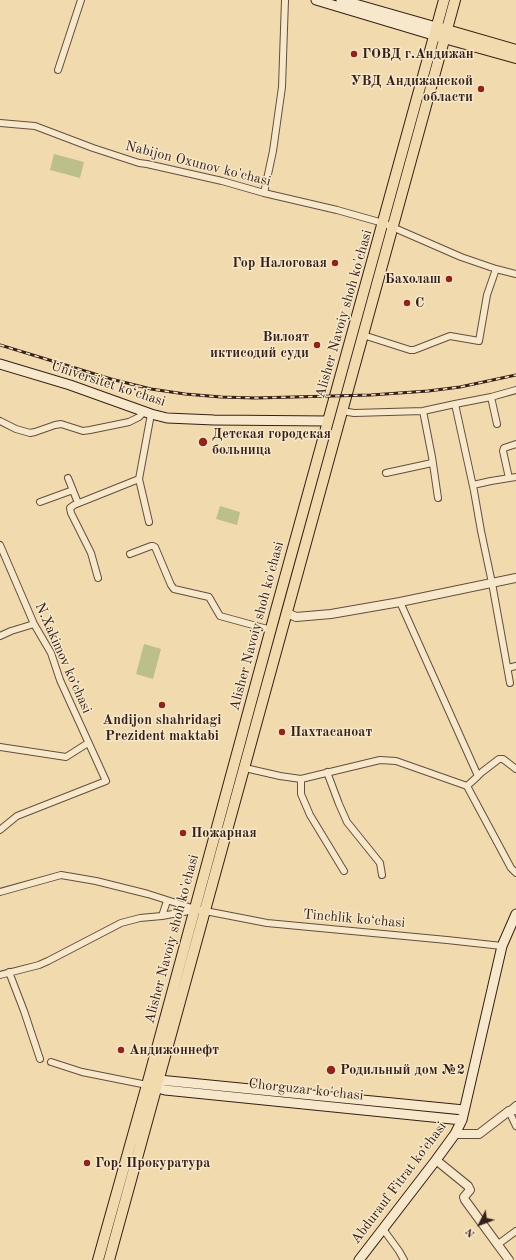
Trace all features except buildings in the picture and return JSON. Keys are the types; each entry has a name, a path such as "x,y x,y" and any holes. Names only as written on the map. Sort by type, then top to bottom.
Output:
{"main road":[{"path":"316,0 364,10 445,34 516,58"},
{"path":"341,0 364,10"},
{"name":"Alisher Navoiy shoh ko'chasi","path":"200,910 226,838 363,335 388,225 435,31 444,0"},
{"name":"Alisher Navoiy shoh ko'chasi","path":"109,1260 153,1083 200,910 211,850 276,610 328,421 455,0"},
{"path":"445,34 516,50"},
{"name":"Universitet kо‘chasi","path":"0,364 70,385 167,418 328,421"},
{"path":"295,542 306,545"},
{"path":"276,610 287,613"},
{"path":"245,727 255,730"},
{"path":"215,835 226,838"},
{"path":"211,850 221,853"},
{"name":"Abdurauf Fitrat koʻchasi","path":"359,1260 436,1160 455,1134 462,1120 502,946 516,914"},
{"name":"Alisher Navoiy shoh ko'chasi","path":"98,1260 153,1083"},
{"name":"Chorguzar ko'chasi","path":"153,1083 464,1110"},
{"name":"Chorguzar ko'chasi","path":"153,1083 462,1120"}],"street":[{"path":"58,70 81,0"},
{"path":"264,193 273,151 282,88 285,0"},
{"name":"Nabijon Oxunov ko'chasi","path":"0,124 35,126 93,148 139,163 222,181 264,193 337,210 388,225 461,256 496,269 516,274"},
{"path":"363,335 410,350 414,350 450,336 479,341 487,295 496,269"},
{"path":"342,411 354,413 423,411 491,397 516,390"},
{"path":"491,397 497,424"},
{"path":"455,404 473,485 510,683"},
{"path":"423,411 438,498"},
{"path":"0,421 16,429 30,433 61,424 83,431 129,422 148,412"},
{"path":"148,412 139,479 149,522"},
{"path":"508,478 503,451 504,448 516,444"},
{"path":"386,473 432,463"},
{"path":"473,485 516,477"},
{"path":"68,478 78,503"},
{"path":"98,578 91,553 71,513 70,508 78,503 139,479"},
{"path":"40,502 73,490"},
{"name":"N.Xakimov koʻchasi","path":"0,545 34,624 51,654 60,680 106,781 17,816 0,830"},
{"path":"130,554 151,546 155,547 174,589 209,597 220,616 271,630"},
{"path":"287,613 296,617 331,614 400,602 516,578"},
{"path":"400,602 478,776"},
{"path":"0,636 34,624"},
{"path":"508,668 516,666"},
{"path":"0,747 66,757 88,743"},
{"path":"467,786 499,759 503,759 516,770"},
{"path":"245,768 280,776 301,778 380,760 396,761 467,786 511,868 516,873"},
{"path":"327,772 338,804 348,822 380,863 382,875"},
{"path":"301,778 301,794 310,815 344,871"},
{"name":"Tinchlik kо‘chasi","path":"0,892 61,875 96,881 148,894 200,910 267,923 502,946"},
{"path":"162,916 167,901"},
{"path":"0,975 39,965 121,923 140,918 200,910"},
{"path":"9,972 40,1059"},
{"path":"51,1062 82,1072 153,1083"},
{"path":"455,1134 478,1134 513,1110 516,1105"},
{"path":"513,1110 516,1126"},
{"path":"436,1160 468,1186 470,1190 464,1197 465,1200 509,1260"},
{"path":"383,1229 399,1250 404,1260"},
{"path":"497,1245 516,1231"}],"green space":[{"path":"54,154 84,162 80,178 50,170"},
{"path":"220,506 240,512 237,525 216,519"},
{"path":"144,644 161,649 153,679 136,674"},
{"path":"185,1085 455,1112 454,1117 184,1089"}],"railway":[{"path":"0,345 111,379 151,389 221,397 255,398 371,395 428,391 460,387 516,375"}],"place":[{"name":"ГОВД г.Андижан","path":"354,54"},
{"name":"УВД Андижанской области","path":"481,89"},
{"name":"Гор Налоговая","path":"335,263"},
{"name":"Бахолаш","path":"449,279"},
{"name":"С","path":"407,303"},
{"name":"Вилоят иктисодий суди","path":"317,345"},
{"name":"Детская городская больница","path":"203,442"},
{"name":"Andijon shahridagi Prezident maktabi","path":"162,705"},
{"name":"Пахтасаноат","path":"282,732"},
{"name":"Пожарная","path":"183,833"},
{"name":"Андижоннефт","path":"121,1050"},
{"name":"Родильный дом №2","path":"331,1070"},
{"name":"Гор. Прокуратура","path":"87,1163"}]}
